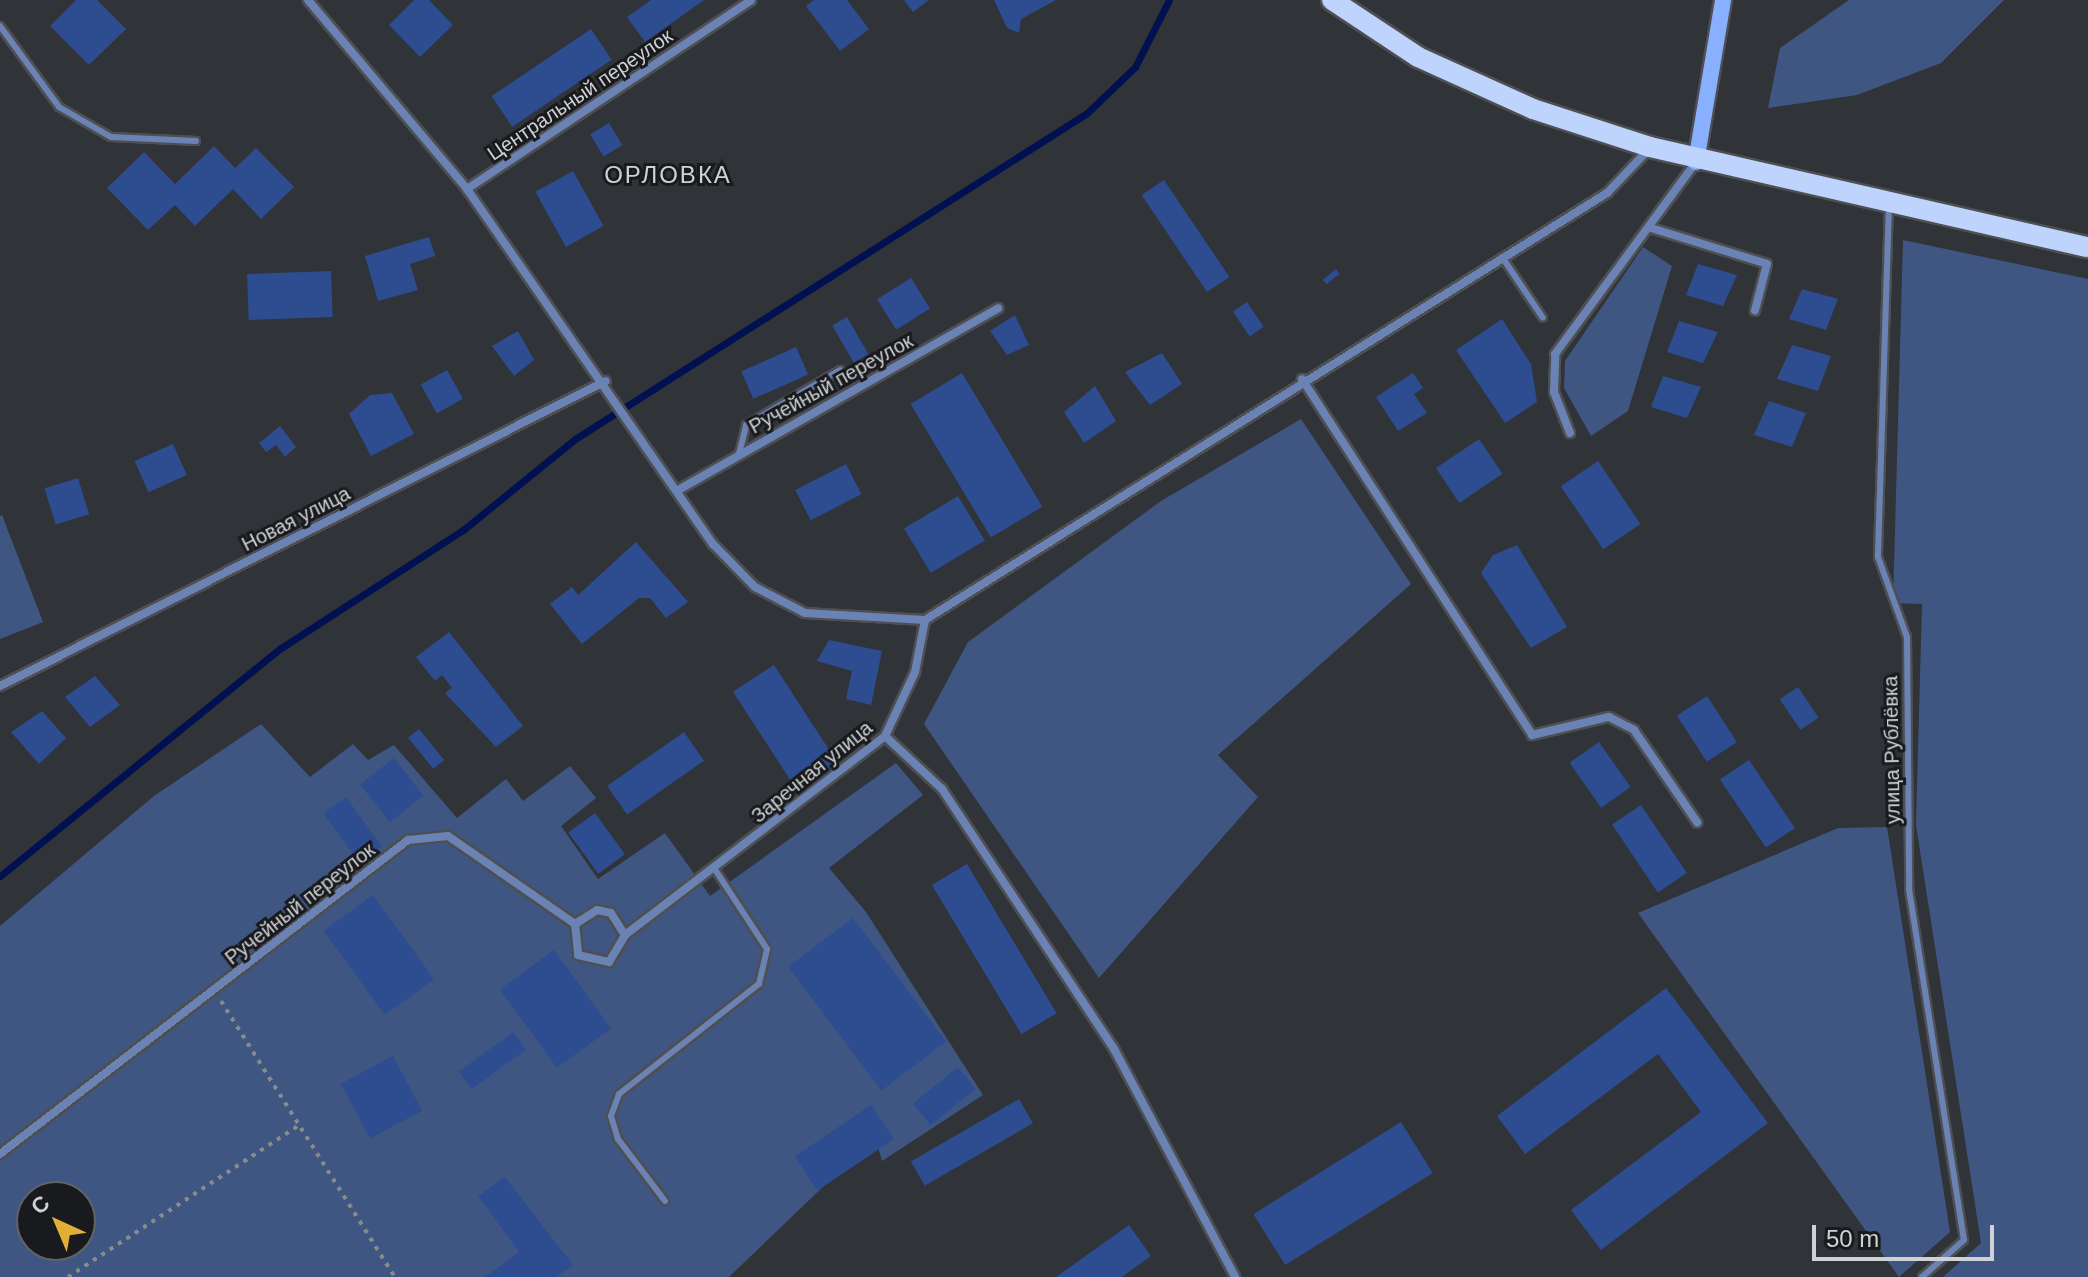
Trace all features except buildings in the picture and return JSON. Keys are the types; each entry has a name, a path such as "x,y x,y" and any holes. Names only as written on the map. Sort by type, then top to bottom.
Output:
{"main road":[{"path":"1332,0 1432,63 1533,109 1696,162 2088,247"}],"street":[{"path":"308,0 467,189 606,381 680,489 713,544 755,587 805,613 925,620 1302,379 1607,193 1650,147"},
{"name":"Центральный переулок","path":"467,189 751,0"},
{"path":"1570,433 1554,392 1555,354 1651,228 1696,162 1723,0"},
{"path":"1651,228 1767,264 1755,310"},
{"name":"Ручейный переулок","path":"680,489 998,308"},
{"path":"1302,379 1532,735 1609,717 1634,730 1697,822"},
{"name":"Новая улица","path":"0,686 606,381"},
{"name":"Заречная улица","path":"575,924 578,955 593,963 621,951 625,935 716,871 885,736 915,672 925,620"},
{"path":"885,736 942,789 1114,1049 1235,1277"},
{"name":"Ручейный переулок","path":"0,1154 408,840 427,833 448,836 575,924"},
{"path":"575,924 597,910 611,913 625,935"}],"lane":[{"path":"0,26 59,107 111,137 196,141"},
{"name":"улица Рублёвка","path":"1889,204 1878,557 1907,637 1909,889 1964,1240 1922,1277"},
{"path":"1502,257 1543,318"},
{"path":"739,454 746,425 840,370"},
{"path":"665,1201 618,1139 611,1116 619,1094 759,984 767,949 716,871"}],"path":[{"path":"215,991 395,1277"},
{"path":"68,1277 299,1125"}],"shaded area":[{"path":"1849,0 2004,0 1941,63 1857,95 1768,108 1780,48"},
{"path":"1903,240 2088,279 2088,1277 1943,1277 1981,1243 1916,825 1922,604 1893,603"},
{"path":"1643,247 1672,266 1628,411 1591,436 1564,388 1565,361"},
{"path":"1301,419 1411,584 1218,755 1258,797 1099,978 924,724 968,642 1161,501"},
{"path":"0,516 43,622 0,639"},
{"path":"261,724 310,777 353,744 368,760 394,745 457,818 506,779 523,801 570,766 596,798 561,826 598,879 665,833 710,896 896,763 923,795 829,868 866,912 983,1095 882,1161 875,1137 729,1277 0,1277 0,926 154,796"},
{"path":"1887,827 1950,1232 1899,1277 1638,913 1838,828"}],"waterway":[{"path":"0,876 281,648 463,530 575,439 1087,113 1135,67 1169,0"}],"district":[{"name":"ОРЛОВКА","path":"668,175"}]}
